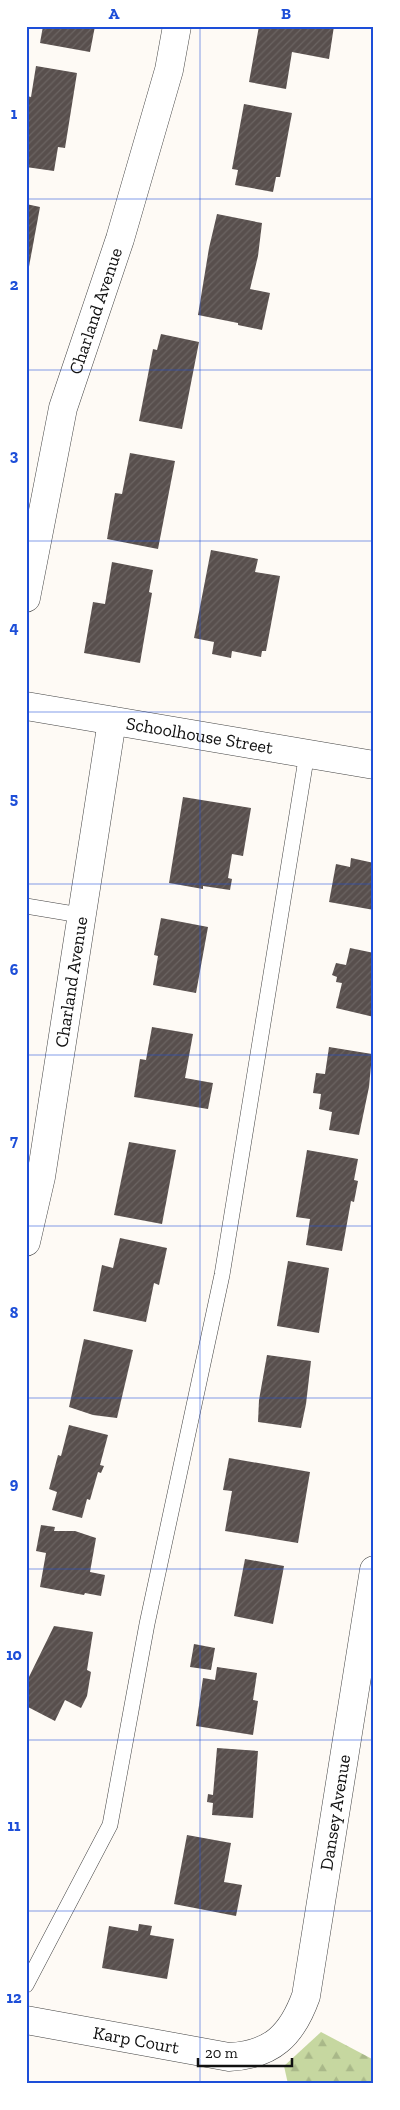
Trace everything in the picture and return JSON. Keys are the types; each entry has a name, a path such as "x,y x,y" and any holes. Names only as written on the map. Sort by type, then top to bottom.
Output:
{"street":[{"name":"Charland Avenue","path":"26,598 63,408 120,239 169,70 178,26"},
{"name":"Schoolhouse Street","path":"26,706 374,765"},
{"name":"Charland Avenue","path":"26,1242 40,1177 112,721"},
{"name":"Dansey Avenue","path":"274,2045 286,2036 294,2025 306,1996 363,1711 374,1570"},
{"name":"Karp Court","path":"26,2020 229,2057 245,2056 274,2045"}],"lane":[{"path":"26,1985 110,1825 148,1624 222,1276 307,753"},
{"path":"26,906 80,915"}],"green space":[{"path":"321,2032 374,2060 374,2084 288,2084 284,2066"}],"building":[{"path":"43,26 95,26 90,52 40,43"},
{"path":"259,26 334,26 329,59 292,52 286,89 249,82"},
{"path":"36,66 77,73 65,148 58,147 54,171 26,167 26,96 31,97"},
{"path":"244,104 292,113 280,177 276,177 273,192 235,185 238,170 232,169"},
{"path":"26,204 40,207 28,272 26,272"},
{"path":"217,214 262,223 258,256 250,289 270,293 262,330 198,315 209,248"},
{"path":"161,334 199,342 182,429 139,421 153,349 157,350"},
{"path":"130,453 175,461 158,549 107,539 115,493 122,494"},
{"path":"211,550 258,559 255,572 280,576 266,651 262,651 261,657 232,651 231,658 212,654 214,642 194,638"},
{"path":"112,562 153,570 149,592 152,593 140,663 84,653 93,602 105,604"},
{"path":"183,797 251,808 243,856 232,854 228,878 232,879 230,890 203,886 203,889 169,883"},
{"path":"351,858 374,863 374,910 329,902 336,864 350,867"},
{"path":"161,918 208,927 196,993 153,985 158,956 154,955"},
{"path":"350,948 374,953 374,1017 336,1008 342,983 336,982 337,977 332,975 336,963 346,965"},
{"path":"152,1027 193,1034 185,1078 213,1083 208,1109 134,1097 140,1059 146,1060"},
{"path":"329,1047 372,1054 369,1087 359,1135 329,1130 332,1112 319,1109 321,1094 313,1093 316,1073 325,1074"},
{"path":"129,1142 176,1150 162,1224 114,1215"},
{"path":"307,1150 358,1159 354,1180 358,1181 354,1202 351,1201 342,1251 306,1245 310,1219 296,1217"},
{"path":"120,1238 167,1248 159,1285 154,1283 146,1322 93,1311 102,1265 113,1268"},
{"path":"288,1261 329,1268 319,1333 277,1326"},
{"path":"84,1339 133,1350 117,1418 93,1415 69,1407"},
{"path":"267,1355 311,1361 301,1428 258,1422 259,1400"},
{"path":"69,1425 108,1435 100,1465 104,1466 101,1473 98,1472 90,1500 87,1499 82,1518 52,1510 57,1492 49,1489 58,1455 61,1456"},
{"path":"229,1458 310,1472 298,1543 225,1531 232,1491 223,1490"},
{"path":"41,1525 55,1527 54,1531 75,1531 96,1538 90,1572 105,1575 101,1596 40,1587 46,1553 36,1551"},
{"path":"245,1559 284,1566 273,1624 234,1616"},
{"path":"54,1626 93,1632 87,1670 91,1672 87,1696 81,1708 65,1700 55,1721 26,1706 26,1683"},
{"path":"194,1644 215,1648 211,1670 190,1667"},
{"path":"217,1667 257,1673 253,1700 258,1701 253,1735 196,1726 203,1678 215,1680"},
{"path":"217,1748 258,1751 253,1818 212,1815 213,1803 207,1802 208,1794 213,1795"},
{"path":"187,1835 231,1843 224,1882 242,1885 236,1916 174,1904"},
{"path":"139,1924 152,1926 150,1935 174,1939 167,1979 102,1968 109,1926 138,1931"}]}
